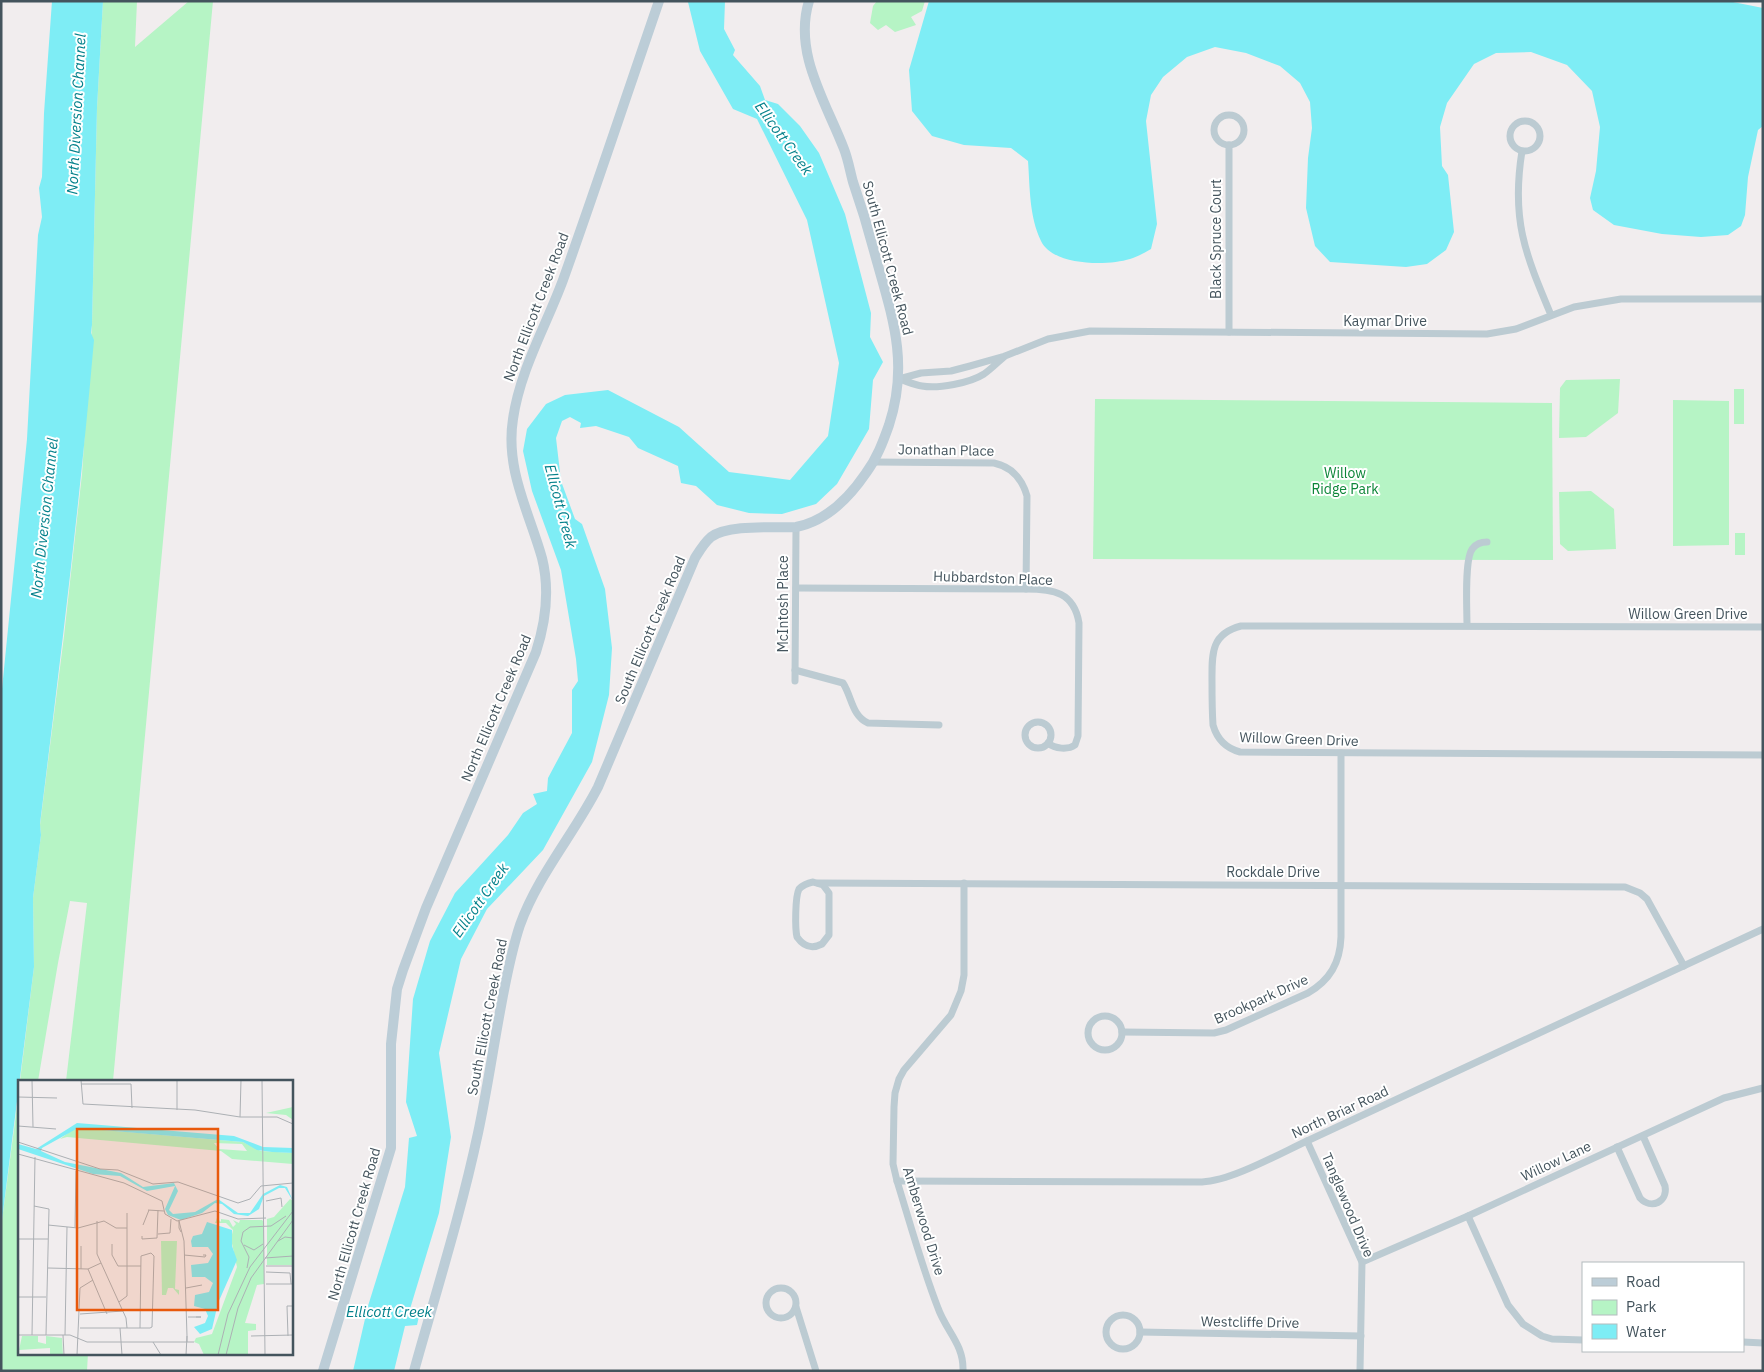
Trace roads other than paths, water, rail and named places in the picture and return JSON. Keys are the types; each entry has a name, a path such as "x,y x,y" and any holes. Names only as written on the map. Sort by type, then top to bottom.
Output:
{"street":[{"name":"North Ellicott Creek Road","path":"323,1371 391,1148 391,1044 396,997 402,970 426,908 536,652 542,633 546,599 542,559 517,485 511,450 512,420 518,391 578,240 659,1"},
{"name":"South Ellicott Creek Road","path":"414,1371 478,1133 512,949 531,900 598,787 695,558 704,544 713,535 725,530 796,527 817,520 837,507 850,494 874,462 890,419 899,379 896,333 868,226 845,151 810,67 804,30 809,1"},
{"path":"1229,114 1242,121 1245,131 1241,141 1229,145 1220,142 1216,138 1214,128 1219,118 1229,114"},
{"path":"1524,120 1538,127 1540,138 1536,147 1532,150 1522,151 1515,148 1512,144 1510,134 1514,125 1524,120"},
{"name":"Black Spruce Court","path":"1229,145 1229,332"},
{"path":"1522,151 1518,182 1519,222 1529,262 1551,315"},
{"name":"Kaymar Drive","path":"899,379 921,373 951,370 1005,356 1048,339 1090,332 1487,334 1516,329 1551,315 1597,302 1621,299 1763,299"},
{"name":"Kaymar Drive","path":"899,379 922,386 943,386 971,380 984,374 1005,356"},
{"name":"Jonathan Place","path":"874,462 994,463 1005,465 1014,472 1024,486 1027,496 1026,589"},
{"name":"McIntosh Place","path":"795,681 796,527"},
{"path":"1467,625 1467,560 1472,549 1480,542 1487,542"},
{"name":"Hubbardston Place","path":"796,588 1046,589 1059,592 1073,605 1078,614 1077,742 1070,748 1053,747 1048,743"},
{"name":"Willow Green Drive","path":"1763,627 1241,626 1233,628 1219,638 1212,657 1212,725 1218,739 1224,745 1240,752 1763,755"},
{"path":"795,670 842,683 856,714 868,724 939,726"},
{"name":"Brookpark Drive","path":"1122,1032 1214,1033 1226,1030 1318,987 1333,971 1340,949 1340,753"},
{"name":"Rockdale Drive","path":"818,883 827,889 829,894 829,934 822,944 811,947 806,946 798,938 797,894 803,885 813,882 1626,887 1640,893 1647,899 1684,966"},
{"name":"Amberwood Drive","path":"963,1371 958,1344 938,1309 893,1164 894,1107 899,1079 904,1070 951,1015 962,991 964,975 964,883"},
{"name":"North Briar Road","path":"897,1180 1210,1182 1235,1174 1763,929"},
{"path":"1102,1016 1108,1016 1118,1021 1122,1032 1119,1043 1104,1050 1093,1045 1088,1032 1092,1021 1102,1016"},
{"name":"Willow Lane","path":"1362,1262 1468,1216 1724,1098 1763,1088"},
{"path":"1617,1147 1640,1198 1647,1203 1656,1204 1665,1195 1665,1186 1642,1136"},
{"name":"Tanglewood Drive","path":"1307,1141 1362,1262 1360,1371"},
{"path":"1468,1216 1508,1305 1523,1324 1537,1333 1552,1339 1582,1340"},
{"path":"796,1307 790,1315 780,1318 768,1310 766,1302 774,1290 784,1288 792,1293 816,1371"},
{"path":"1126,1315 1136,1321 1140,1332 1132,1346 1121,1349 1111,1344 1106,1331 1110,1320 1126,1315"},
{"name":"Westcliffe Drive","path":"1140,1332 1361,1336"},
{"path":"1744,1342 1763,1343"}],"water":[{"name":"North Diversion Channel","path":"52,1 103,1 97,108 91,333 94,340 76,522 40,824 41,835 33,898 34,967 20,1080 18,1080 18,1094 1,1228 1,699 27,439 38,235 42,217 39,188 42,177 44,113"},
{"name":"Ellicott Creek","path":"725,1 724,29 735,50 733,55 760,86 765,100 778,104 800,126 819,153 845,214 871,313 870,337 883,362 873,380 869,429 837,484 816,504 782,514 749,513 717,505 696,486 681,483 678,466 638,448 629,437 596,426 580,428 581,423 570,417 562,421 556,438 561,481 575,519 582,524 605,589 612,648 609,695 592,762 543,850 487,909 461,959 439,1053 451,1137 439,1213 410,1309 420,1312 417,1325 405,1326 394,1371 353,1371 368,1306 405,1187 409,1138 417,1136 406,1102 413,999 430,941 455,893 508,835 523,813 537,804 533,794 547,791 548,778 572,733 572,690 578,681 576,659 561,570 532,491 523,451 527,429 546,404 565,395 608,390 679,427 729,472 790,480 828,436 839,363 807,220 757,119 733,109 700,51 688,2"},
{"path":"929,1 1728,1 1763,8 1763,126 1758,130 1748,177 1745,215 1741,226 1728,235 1701,237 1662,234 1614,225 1593,210 1590,198 1596,171 1600,127 1592,91 1567,65 1531,52 1496,53 1474,64 1447,103 1440,127 1442,166 1448,175 1454,232 1446,250 1427,264 1406,267 1330,262 1315,246 1306,208 1308,158 1312,128 1310,102 1300,83 1280,66 1246,53 1215,47 1187,57 1163,77 1151,95 1146,121 1157,224 1151,249 1130,259 1108,263 1068,260 1047,249 1041,241 1034,222 1028,161 1011,148 964,145 932,136 912,111 909,70"}],"park label":[{"name":"Willow Ridge Park","path":"1345,482"}]}
